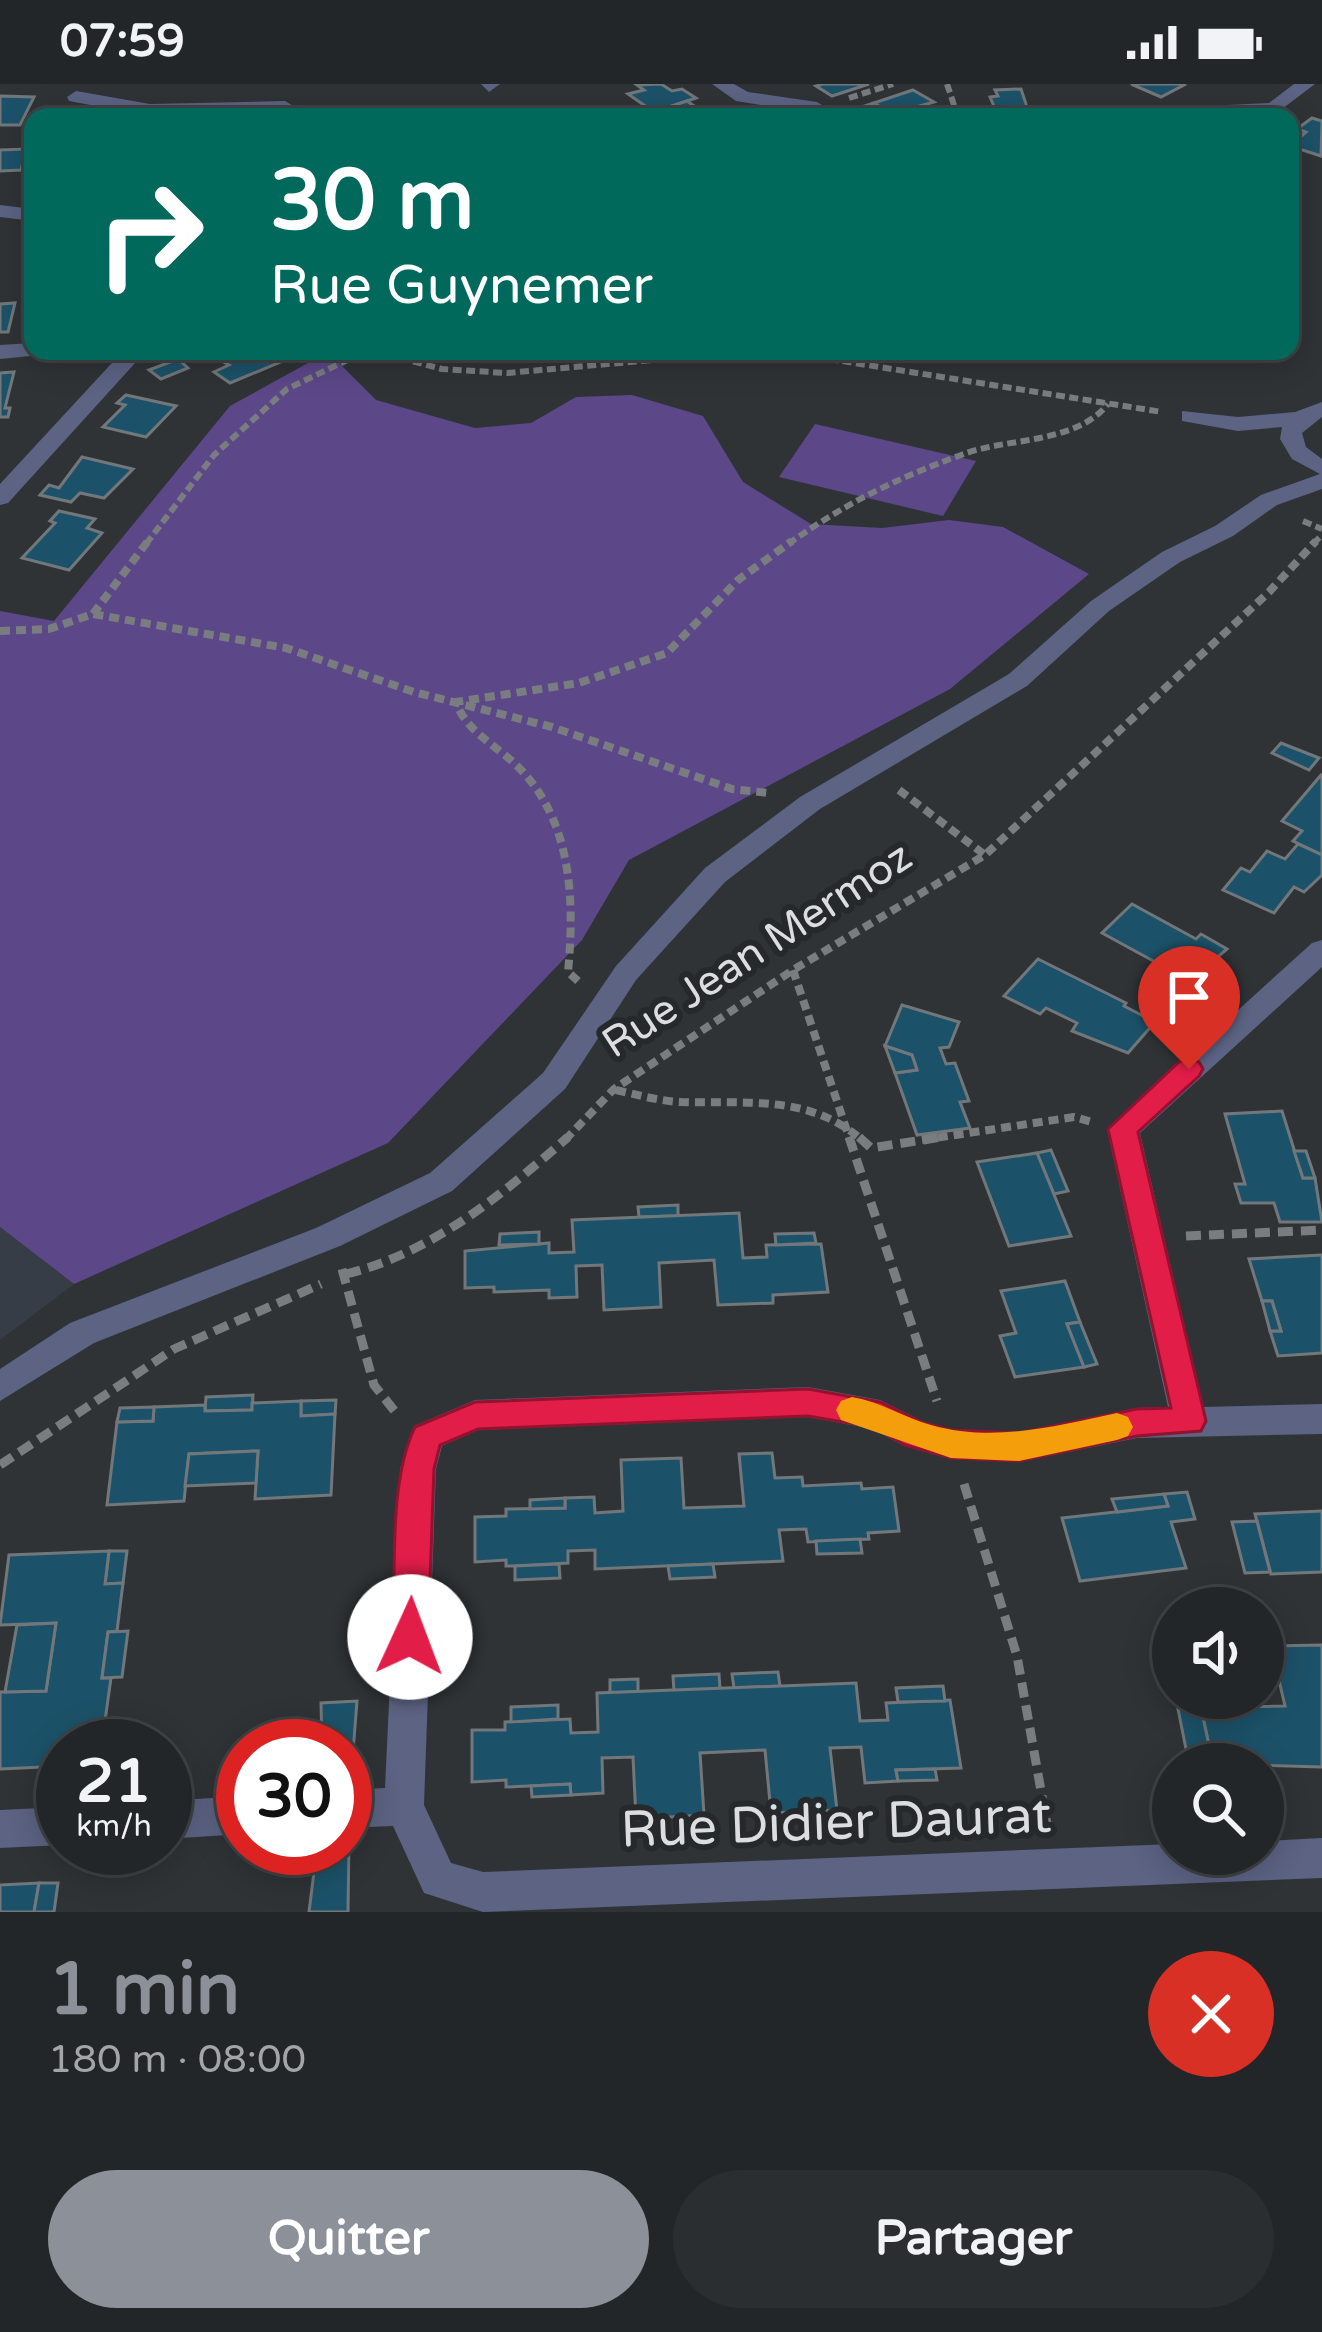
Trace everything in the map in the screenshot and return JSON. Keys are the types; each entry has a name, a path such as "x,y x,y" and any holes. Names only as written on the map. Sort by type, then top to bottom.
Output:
{"street":[{"path":"721,84 743,97 817,108"},
{"path":"1276,108 1306,84"},
{"path":"76,97 139,108"},
{"path":"0,498 127,360"},
{"path":"1238,424 1311,414"},
{"path":"1306,457 1290,432 1311,414"},
{"path":"1190,416 1238,424 1306,457"},
{"name":"Rue Jean Mermoz","path":"0,1387 82,1333 328,1237 441,1182 554,1081 615,989 715,875 810,803 1018,680 1100,606 1171,557 1224,531 1269,500 1306,457"},
{"name":"Rue Jean Mermoz","path":"1269,500 1322,481"},
{"path":"1190,1421 1123,1129 1322,950"},
{"path":"372,1808 404,1806 418,1469 427,1437 475,1415 808,1402 880,1415 916,1435 1019,1447 1137,1423 1322,1419"},
{"name":"Rue Didier Daurat","path":"404,1806 438,1880 483,1892 1322,1858"},
{"path":"0,1829 36,1827"}],"path":[{"path":"817,108 893,84"},
{"path":"94,614 214,455 287,389 350,360"},
{"path":"406,360 442,369 507,373 639,360"},
{"path":"829,360 1190,416"},
{"path":"456,702 579,683 668,652 738,580 852,499 967,452 1048,436 1099,415 1108,404"},
{"name":"Rue Jean Mermoz","path":"0,1466 174,1349 344,1274 391,1263 475,1210 596,1115 614,1089 793,970 985,855 1269,592 1322,535"},
{"path":"0,631 49,629 94,614 286,648 552,727 732,789 798,796 810,803"},
{"path":"456,702 461,718 537,788 563,848 575,912 568,972 584,987 615,989"},
{"path":"869,768 985,855"},
{"path":"614,1089 674,1102 775,1102 828,1113 847,1123 871,1148 1074,1118 1123,1129"},
{"path":"1148,1237 1322,1230"},
{"path":"328,1237 361,1324 366,1370 383,1403 427,1437"}],"shaded area":[{"path":"313,360 336,360 376,400 475,428 531,423 576,397 632,395 703,416 743,482 811,524 882,528 949,520 1003,527 1089,574 950,689 629,860 582,940 388,1143 74,1284 0,1227 0,611 54,621 230,406"},
{"path":"815,424 976,461 943,516 779,477"},
{"path":"0,1227 74,1284 0,1340"}],"building":[{"path":"661,84 696,98 666,108 648,108 628,94 644,90 637,85"},
{"path":"869,84 832,96 816,86"},
{"path":"1131,84 1182,84 1184,85 1161,97"},
{"path":"1021,89 1027,108 995,108 990,97 998,96 995,90"},
{"path":"913,90 934,102 912,108 882,108 874,103"},
{"path":"0,96 34,97 24,108 20,125 0,125"},
{"path":"687,101 697,108 666,108"},
{"path":"1312,118 1322,121 1321,156 1299,149 1299,138 1306,132 1299,128"},
{"path":"24,149 21,170 0,171 0,150"},
{"path":"15,303 8,332 0,332 0,304"},
{"path":"175,360 188,368 161,379 149,370"},
{"path":"220,360 285,360 230,383 214,372 229,365"},
{"path":"14,372 5,408 10,408 8,417 0,417 0,373"},
{"path":"126,395 176,406 146,437 103,427 125,405 117,403"},
{"path":"82,457 133,469 104,498 80,493 71,502 40,495 49,485 59,488"},
{"path":"59,511 95,519 87,528 102,533 69,570 22,558 55,523 50,521"},
{"path":"1281,743 1319,758 1309,770 1272,753"},
{"path":"1321,775 1322,855 1293,841 1302,831 1282,821"},
{"path":"1298,844 1322,855 1322,875 1304,892 1294,887 1274,913 1223,890 1241,868 1250,872 1267,851 1285,859"},
{"path":"1132,904 1196,939 1201,934 1227,949 1190,981 1102,933"},
{"path":"1038,959 1155,1022 1128,1053 1072,1031 1077,1023 1046,1008 1040,1014 1004,996"},
{"path":"902,1005 959,1022 949,1047 940,1048 946,1064 955,1063 969,1101 960,1102 970,1128 917,1135 895,1073 917,1070 912,1055 885,1046"},
{"path":"885,1046 912,1055 917,1070 895,1073"},
{"path":"1282,1111 1303,1178 1315,1178 1322,1222 1280,1222 1274,1203 1241,1203 1235,1184 1245,1184 1225,1114"},
{"path":"1051,1150 1068,1191 1054,1194 1037,1153"},
{"path":"1294,1151 1306,1151 1315,1178 1303,1178"},
{"path":"1037,1153 1071,1236 1009,1246 977,1162"},
{"path":"678,1205 678,1216 639,1217 638,1207"},
{"path":"739,1213 743,1258 767,1257 766,1245 821,1244 828,1292 773,1295 773,1303 718,1305 714,1260 659,1263 661,1307 604,1310 602,1265 576,1266 577,1297 549,1298 549,1290 465,1288 465,1251 549,1243 549,1253 574,1252 572,1220"},
{"path":"539,1232 539,1244 499,1245 500,1234"},
{"path":"814,1233 816,1243 776,1245 775,1234"},
{"path":"1322,1255 1322,1353 1278,1356 1270,1331 1281,1331 1272,1301 1262,1301 1249,1259"},
{"path":"1065,1281 1080,1322 1067,1324 1084,1367 1015,1377 1000,1336 1016,1333 1001,1291"},
{"path":"1262,1301 1272,1301 1281,1331 1270,1331"},
{"path":"1080,1322 1097,1364 1084,1367 1067,1324"},
{"path":"253,1395 252,1410 205,1411 206,1397"},
{"path":"336,1400 335,1414 301,1416 301,1401"},
{"path":"301,1401 301,1416 335,1414 331,1495 255,1499 258,1451 189,1454 184,1501 107,1505 117,1422 153,1421 154,1407 252,1410 252,1403"},
{"path":"154,1407 153,1421 117,1422 120,1408"},
{"path":"258,1451 256,1483 185,1486 189,1454"},
{"path":"772,1453 775,1478 802,1477 803,1486 861,1483 862,1489 893,1487 899,1531 868,1533 869,1539 808,1542 806,1529 779,1530 783,1561 595,1569 595,1550 568,1551 568,1563 506,1566 506,1560 475,1562 475,1517 506,1516 506,1509 565,1508 565,1498 594,1497 595,1513 623,1511 621,1460 681,1458 684,1508 744,1506 739,1454"},
{"path":"1187,1492 1195,1519 1171,1522 1186,1568 1080,1581 1062,1518 1168,1506 1164,1494"},
{"path":"1164,1494 1168,1506 1117,1512 1112,1499"},
{"path":"565,1498 565,1508 530,1509 530,1500"},
{"path":"1322,1511 1322,1572 1271,1574 1255,1514"},
{"path":"1257,1521 1270,1572 1245,1573 1232,1522"},
{"path":"860,1539 862,1553 817,1554 816,1541"},
{"path":"109,1551 127,1551 123,1583 105,1584"},
{"path":"109,1551 105,1584 123,1583 117,1631 108,1632 102,1678 111,1678 105,1719 36,1719 36,1767 0,1769 0,1692 46,1691 56,1623 0,1625 9,1555"},
{"path":"559,1564 560,1578 515,1580 515,1566"},
{"path":"713,1564 715,1577 670,1579 668,1566"},
{"path":"56,1623 46,1691 5,1692 17,1625"},
{"path":"128,1631 122,1677 102,1678 108,1632"},
{"path":"1322,1645 1322,1767 1284,1766 1284,1743 1208,1743 1203,1719 1284,1719 1284,1646"},
{"path":"778,1672 780,1686 734,1688 732,1674"},
{"path":"719,1674 720,1689 674,1691 673,1676"},
{"path":"638,1679 638,1692 610,1693 610,1680"},
{"path":"856,1683 860,1721 888,1720 886,1703 950,1700 961,1768 896,1770 898,1781 865,1783 861,1747 830,1748 837,1810 771,1813 765,1750 700,1753 704,1815 636,1819 633,1757 602,1758 603,1793 571,1795 570,1784 506,1787 506,1780 472,1782 472,1730 505,1730 505,1722 570,1719 571,1733 598,1732 597,1693"},
{"path":"943,1686 945,1701 898,1702 896,1688"},
{"path":"357,1701 356,1719 321,1719 321,1703"},
{"path":"558,1705 558,1719 511,1722 511,1707"},
{"path":"1180,1719 1203,1719 1208,1743 1185,1743"},
{"path":"935,1769 937,1780 898,1781 896,1770"},
{"path":"570,1784 571,1795 532,1797 531,1786"},
{"path":"314,1875 349,1875 348,1912 309,1912"},
{"path":"39,1883 34,1912 0,1912 0,1885"},
{"path":"39,1883 58,1883 54,1912 34,1912"}],"slow traffic":[{"path":"852,1410 880,1415 916,1435 951,1444 1019,1447 1117,1427"}],"route":[{"path":"410,1637 418,1469 427,1437 475,1415 808,1402 880,1415 916,1435 951,1444 1019,1447 1137,1423 1190,1421 1123,1129 1189,1069"}]}
